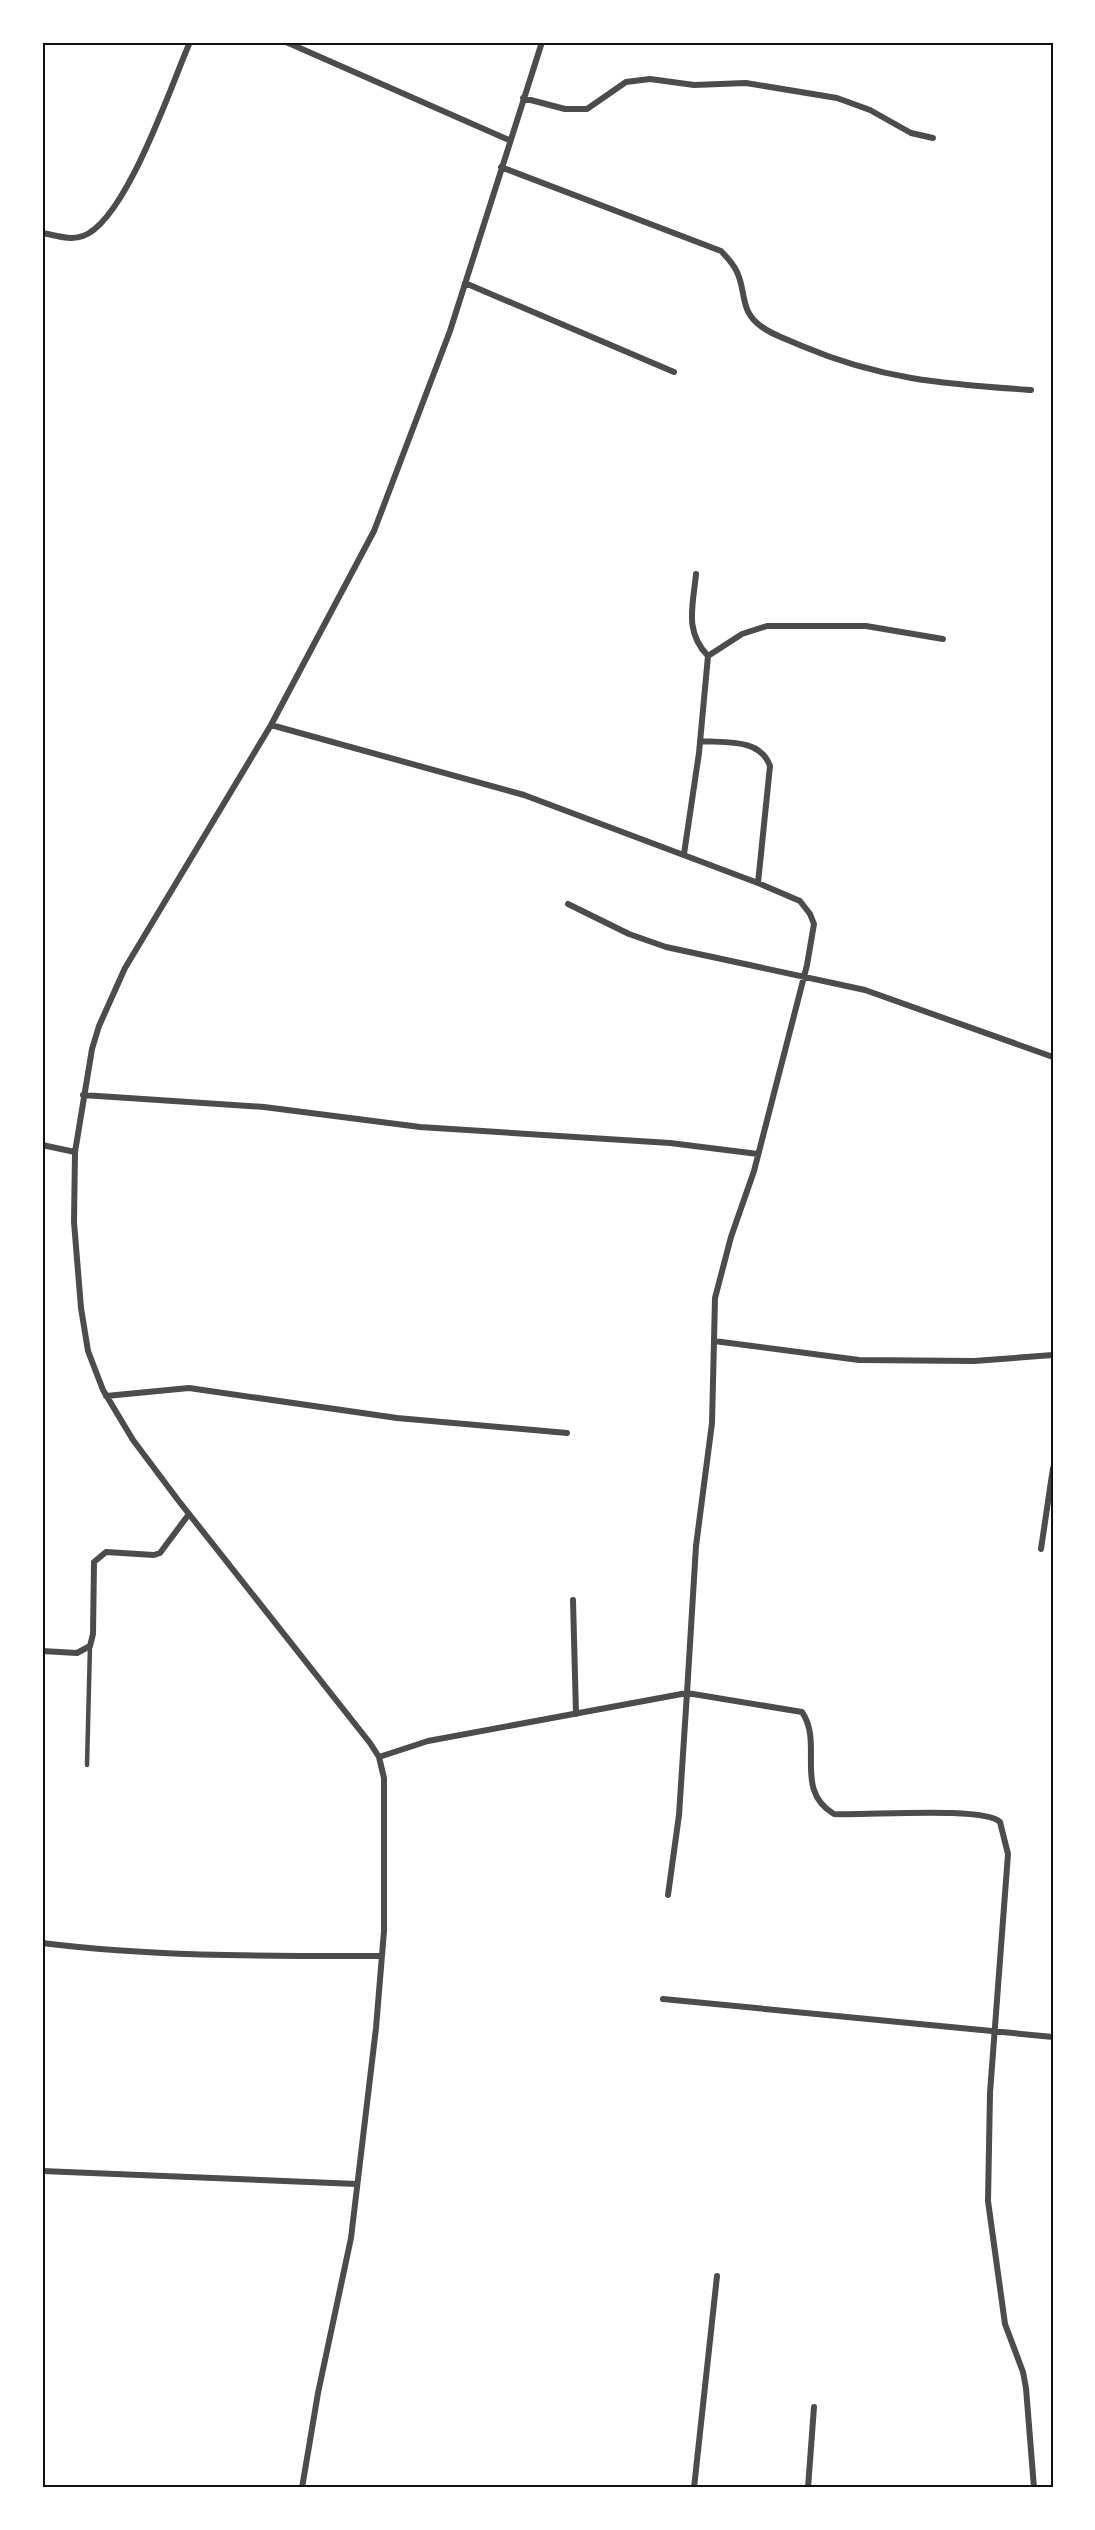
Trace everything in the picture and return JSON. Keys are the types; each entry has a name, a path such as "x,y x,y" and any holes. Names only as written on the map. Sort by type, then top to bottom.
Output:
{"street":[{"path":"42,233 81,237 99,228 115,208 157,123 190,42"},
{"path":"286,42 338,63 385,87 509,141"},
{"path":"302,2488 318,2393 351,2238 382,1956 384,1778 380,1757 189,1514 134,1440 106,1396 94,1370 81,1308 74,1222 75,1152 84,1095 99,1026 125,968 271,725 374,531 450,331 542,42"},
{"path":"523,98 565,109 587,109 626,82 650,79 694,85 746,83 837,98 870,110 911,134 933,138"},
{"path":"501,168 721,251 739,277 742,299 748,313 757,323 842,363 900,378 1031,390"},
{"path":"465,283 674,372"},
{"path":"684,854 700,741 708,656 697,644 692,631 696,574"},
{"path":"708,656 742,634 767,626 866,626 944,639"},
{"path":"271,725 524,795 684,854 800,901 814,924 804,978 758,1154 731,1237 715,1298 712,1423 696,1546 679,1815 668,1895"},
{"path":"700,741 755,746 766,755 770,766 758,883"},
{"path":"568,903 629,934 666,947 865,990 1053,1057"},
{"path":"84,1095 264,1107 420,1127 670,1143 758,1154"},
{"path":"42,1145 75,1152"},
{"path":"714,1341 859,1360 974,1361 1053,1355"},
{"path":"106,1396 189,1388 397,1419 567,1432"},
{"path":"1041,1549 1053,1468"},
{"path":"42,1651 77,1653 90,1646 93,1634 92,1569 98,1556 106,1552 154,1555 160,1552 189,1514"},
{"path":"573,1600 576,1714"},
{"path":"380,1757 428,1741 687,1693 802,1712 807,1719 809,1732 812,1786 817,1799 834,1814 985,1814 1000,1822 1008,1854 990,2093 988,2201 1005,2324 1023,2372 1026,2388 1034,2488"},
{"path":"42,1943 147,1953 382,1956"},
{"path":"663,1999 1053,2037"},
{"path":"42,2171 357,2184"},
{"path":"694,2488 717,2276"},
{"path":"808,2488 814,2407"}],"lane":[{"path":"87,1765 90,1646"}]}
